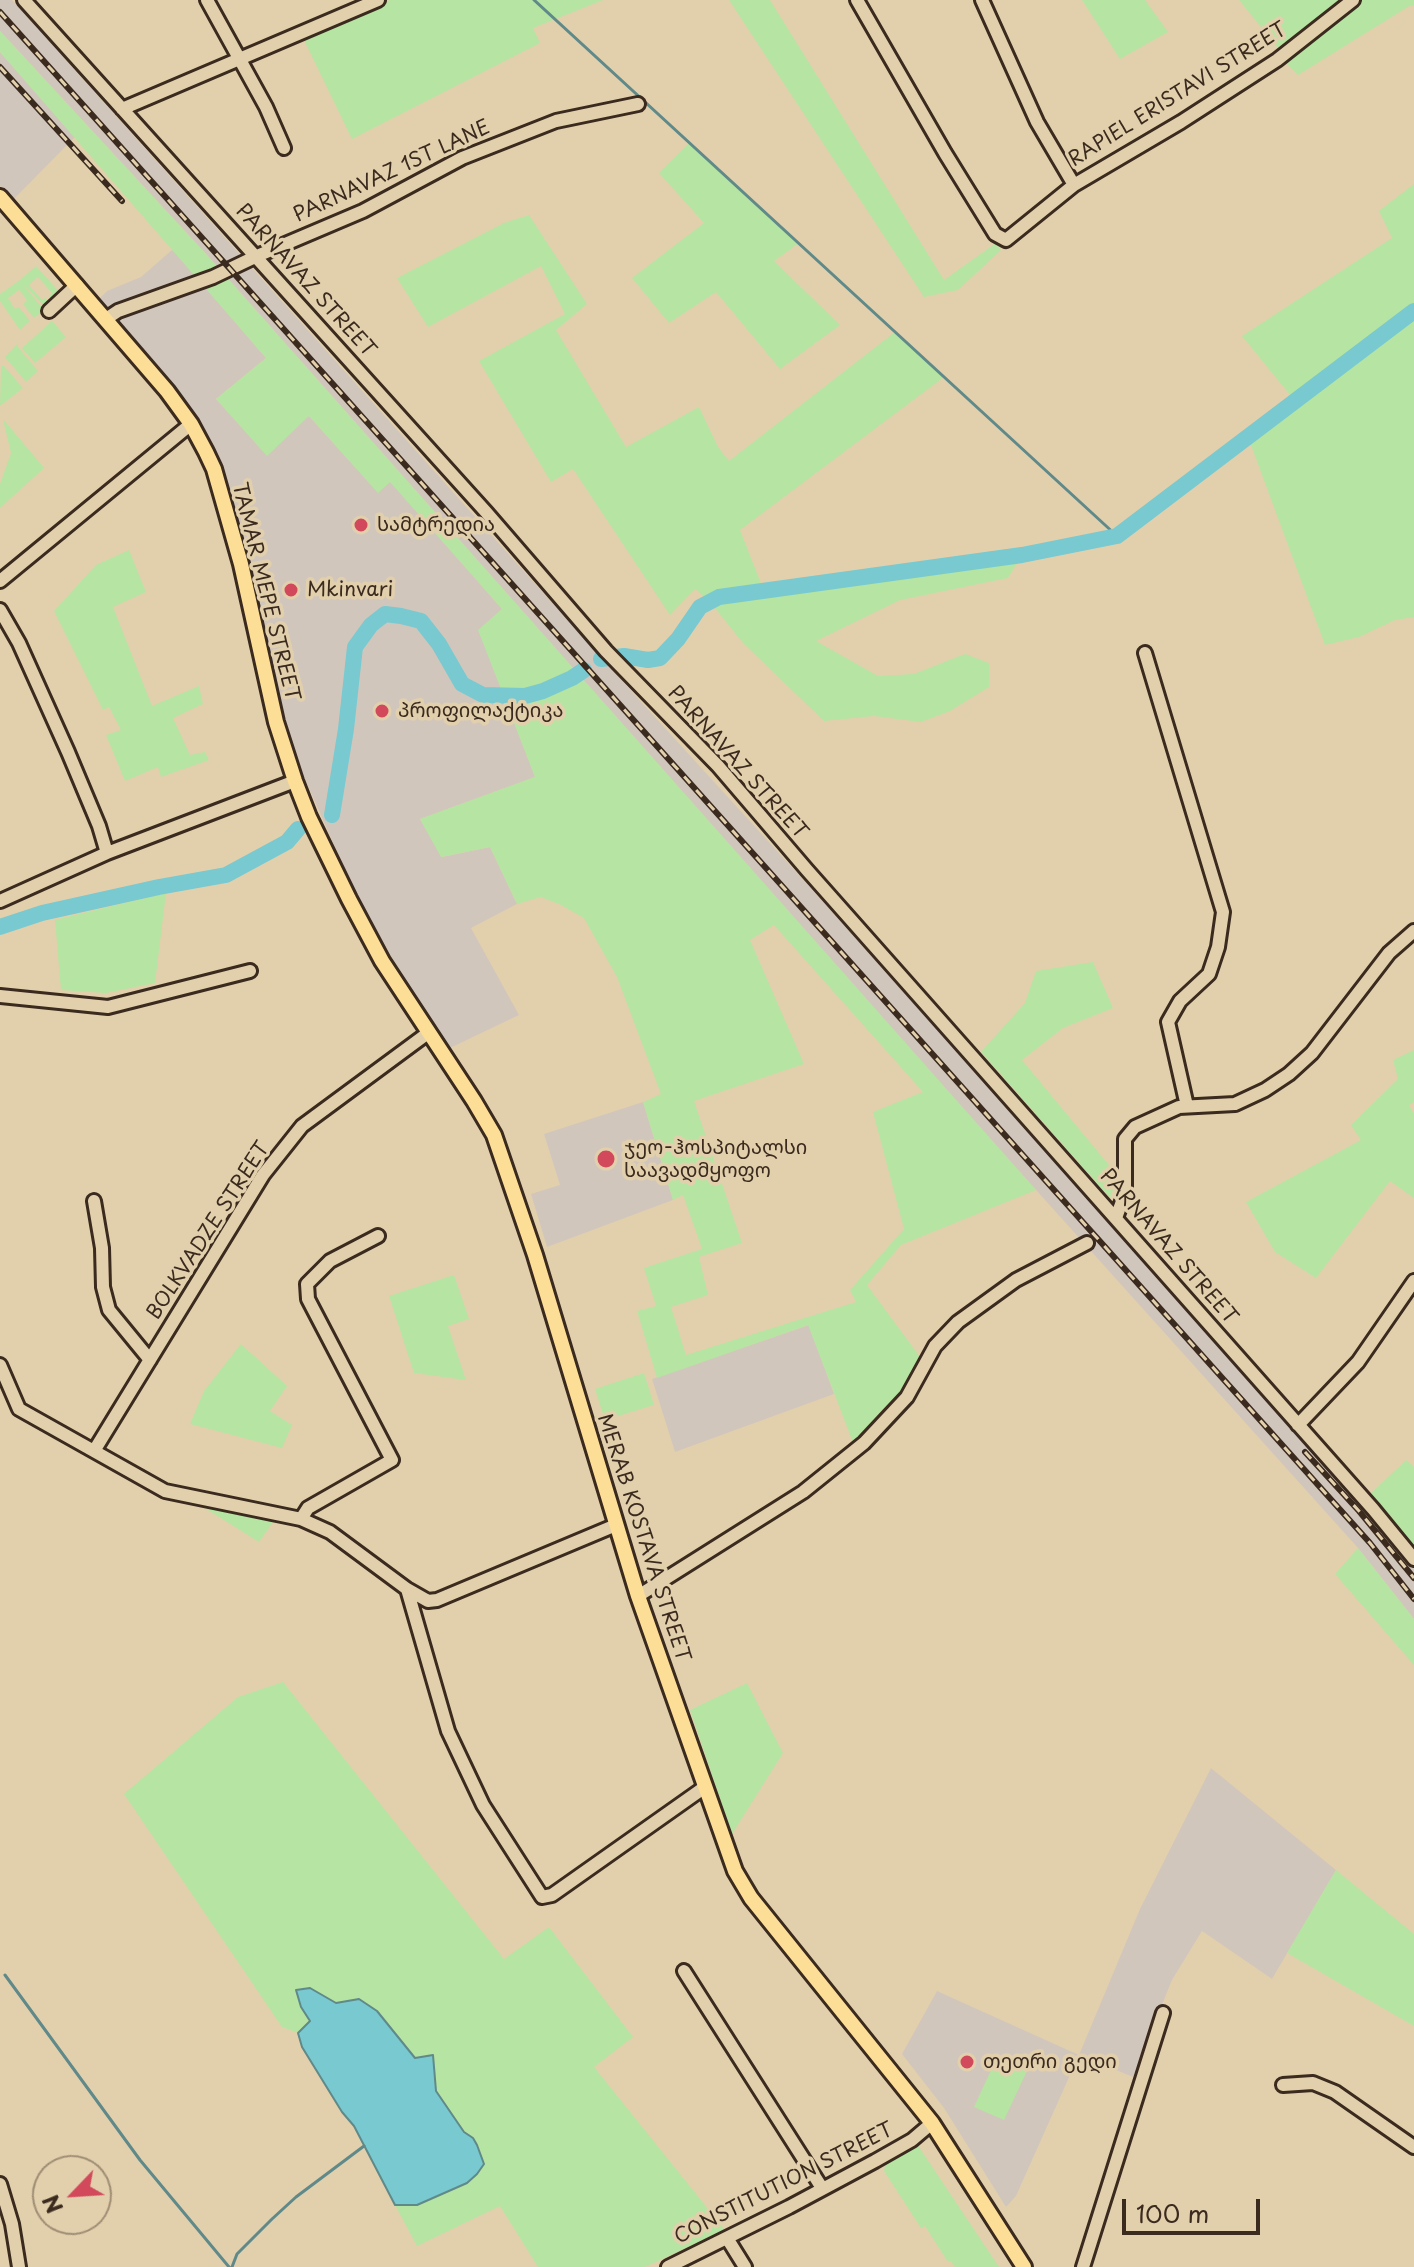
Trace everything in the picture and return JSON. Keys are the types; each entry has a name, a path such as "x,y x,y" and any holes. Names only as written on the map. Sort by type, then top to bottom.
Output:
{"main road":[{"name":"TAMAR MEPE STREET","path":"0,197 167,391 191,424 214,469 241,564 276,722 295,781"},
{"name":"MERAB KOSTAVA STREET","path":"295,781 309,817 382,961 494,1135 535,1255 638,1596 735,1871 751,1898 935,2128 1024,2267"}],"street":[{"name":"PARNAVAZ STREET","path":"24,0 486,512 606,651 718,766 1414,1559"},
{"path":"207,0 266,107 284,148"},
{"path":"122,109 378,0"},
{"path":"857,0 995,234 1006,240 1074,185"},
{"name":"RAPIEL ERISTAVI STREET","path":"982,0 1037,122 1074,185 1181,122 1277,60 1353,0"},
{"name":"PARNAVAZ 1ST LANE","path":"106,319 118,311 213,277 363,211 462,158 556,121 638,104"},
{"path":"49,311 77,285"},
{"path":"0,581 191,424"},
{"path":"0,610 19,643 68,752 107,853"},
{"path":"1145,653 1223,912 1218,947 1209,974 1180,1001 1168,1022 1187,1106"},
{"path":"0,901 107,853 295,781"},
{"path":"1116,1218 1125,1193 1125,1139 1135,1127 1179,1107 1235,1104 1289,1074 1312,1053 1389,953 1414,931"},
{"path":"0,996 108,1007 250,971"},
{"name":"BOLKVADZE STREET","path":"94,1451 263,1175 302,1126 428,1033"},
{"path":"94,1201 102,1248 103,1287 109,1310 150,1360"},
{"path":"301,1519 308,1508 392,1460 308,1299 307,1284 330,1261 378,1236"},
{"path":"638,1596 803,1492 864,1443 907,1397 935,1346 958,1322 1016,1280 1087,1243"},
{"path":"1298,1425 1358,1362 1414,1281"},
{"path":"0,1365 19,1409 165,1491 301,1519 330,1532 428,1601 437,1600 616,1525"},
{"path":"407,1589 448,1731 483,1805 542,1897 552,1895 705,1787"},
{"path":"684,1971 822,2188"},
{"path":"1083,2267 1163,2013"},
{"path":"1283,2085 1313,2083 1335,2092 1414,2147"},
{"name":"CONSTITUTION STREET","path":"668,2267 935,2128"},
{"path":"0,2184 12,2224 19,2267"},
{"path":"727,2238 745,2267"}],"shaded area":[{"path":"0,0 12,0 1375,1520 1414,1567 1414,1619 1358,1548 983,1131 207,255 0,31"},
{"path":"0,52 75,137 13,200 0,186"},
{"path":"173,249 266,358 216,399 267,455 308,415 378,492 390,481 502,609 479,630 535,777 420,819 442,857 490,847 517,904 471,928 519,1015 450,1048 383,944 346,872 294,754 240,539 175,391 99,299 107,291 141,277"},
{"name":"ჯეო-ჰოსპიტალსი საავადმყოფო","path":"643,1102 673,1200 547,1247 531,1194 560,1185 544,1134"},
{"path":"809,1325 834,1394 675,1452 652,1379"},
{"path":"1211,1768 1336,1870 1272,1979 1202,1931 1172,1980 1133,2077 1079,2055 1140,1909"},
{"path":"937,1991 1079,2055 1016,2196 1006,2207 944,2108 902,2054"}],"green space":[{"path":"390,0 603,0 533,28 540,43 352,139 303,38"},
{"path":"729,0 770,0 944,280 996,243 1001,250 958,290 924,297"},
{"path":"1082,0 1145,0 1168,32 1120,59"},
{"path":"1239,0 1343,0 1278,48"},
{"path":"1361,0 1414,0 1414,6 1298,75 1284,61"},
{"path":"0,31 207,255 1036,1190 901,1245 867,1285 920,1357 899,1396 854,1445 808,1325 657,1378 637,1311 656,1306 644,1268 702,1249 683,1195 673,1200 643,1102 661,1094 617,977 584,918 541,897 517,904 490,847 441,857 420,819 535,777 478,630 502,609 390,482 378,493 309,416 267,456 216,399 266,358 0,52","holes":["774,925 923,1092 873,1112 904,1229 850,1290 856,1302 686,1355 671,1307 708,1295 699,1257 742,1243 694,1101 804,1064 750,940"]},
{"path":"689,143 799,243 774,261 840,325 780,369 716,292 669,323 632,278 704,223 659,173"},
{"path":"1414,184 1414,617 1395,620 1359,637 1325,645 1248,437 1295,401 1242,336 1392,238 1379,211"},
{"path":"529,215 587,304 556,330 626,447 699,407 718,447 729,461 895,332 944,377 740,530 764,591 1022,555 1008,578 900,600 816,641 878,676 914,674 965,654 989,663 989,687 950,711 921,722 874,716 824,721 743,643 710,602 695,589 670,615 573,469 551,482 479,361 565,314 541,266 428,327 397,278 504,223"},
{"path":"36,266 62,295 55,302 49,296 52,293 38,277 29,285 42,300 45,298 52,305 47,309 22,283 44,310 34,318 23,304 27,300 19,290 8,298 15,309 19,307 30,321 20,330 0,301 0,294"},
{"path":"52,321 66,337 35,363 22,348"},
{"path":"18,343 38,371 26,382 5,357"},
{"path":"1,366 23,388 0,406"},
{"path":"3,419 44,468 0,508 0,484 11,453"},
{"path":"129,550 146,592 113,607 152,706 199,686 203,704 173,718 190,755 205,752 209,760 161,777 158,767 125,781 106,735 121,730 109,707 103,710 54,611 96,565"},
{"path":"166,893 155,983 106,993 61,990 55,920"},
{"path":"1093,962 1113,1008 1063,1028 1022,1060 1118,1176 1110,1198 981,1052 1025,1003 1036,971"},
{"path":"1414,1050 1414,1102 1409,1105 1414,1114 1414,1198 1390,1181 1316,1278 1275,1252 1246,1202 1361,1140 1351,1125 1398,1079 1393,1060"},
{"path":"454,1275 469,1319 448,1326 466,1380 414,1373 389,1296"},
{"path":"241,1344 287,1386 270,1411 292,1425 282,1448 190,1424 204,1391"},
{"path":"644,1373 654,1405 605,1420 595,1389"},
{"path":"1406,1460 1414,1467 1414,1546 1368,1496"},
{"path":"195,1502 273,1522 259,1542"},
{"path":"1358,1548 1414,1619 1414,1665 1335,1574"},
{"path":"283,1682 504,1959 549,1927 633,2037 594,2067 725,2230 645,2267 538,2267 500,2206 417,2246 395,2205 417,2205 479,2154 473,2139 436,2091 433,2056 415,2059 377,2011 337,2003 310,1988 296,1991 310,2021 298,2033 282,2027 124,1794 238,1697"},
{"path":"747,1683 783,1753 732,1834 690,1710"},
{"path":"1336,1870 1414,1934 1414,2026 1287,1953"},
{"path":"997,2057 1027,2071 1004,2120 974,2107"},
{"path":"917,2144 999,2267 955,2267 951,2261 948,2262 925,2226 921,2228 884,2171 886,2160"}],"water":[{"path":"310,1988 336,2003 359,1999 377,2011 415,2058 433,2055 436,2091 464,2132 473,2138 484,2164 467,2183 417,2205 395,2205 354,2126 302,2047 298,2033 310,2021 301,2007 296,1990"}],"waterway":[{"path":"534,0 1117,536"},
{"path":"601,659 624,656 648,660 660,658 678,639 700,607 719,597 1022,555 1117,536 1414,311"},
{"path":"332,815 355,647 371,625 385,614 421,621 439,644 462,684 483,695 525,696 543,691 584,670"},
{"path":"0,927 42,913 226,875 287,842 298,829"},
{"path":"5,1975 140,2160 229,2267"},
{"path":"232,2267 237,2254 272,2219 364,2146"}],"railway":[{"path":"0,12 1370,1543 1414,1599"},
{"path":"0,67 122,201"},
{"path":"1305,1452 1414,1578"}],"place":[{"name":"სამტრედია","path":"361,525"},
{"name":"Mkinvari","path":"291,590"},
{"name":"პროფილაქტიკა","path":"382,711"},
{"name":"ჯეო-ჰოსპიტალსი საავადმყოფო","path":"606,1159"},
{"name":"თეთრი გედი","path":"967,2062"}]}
